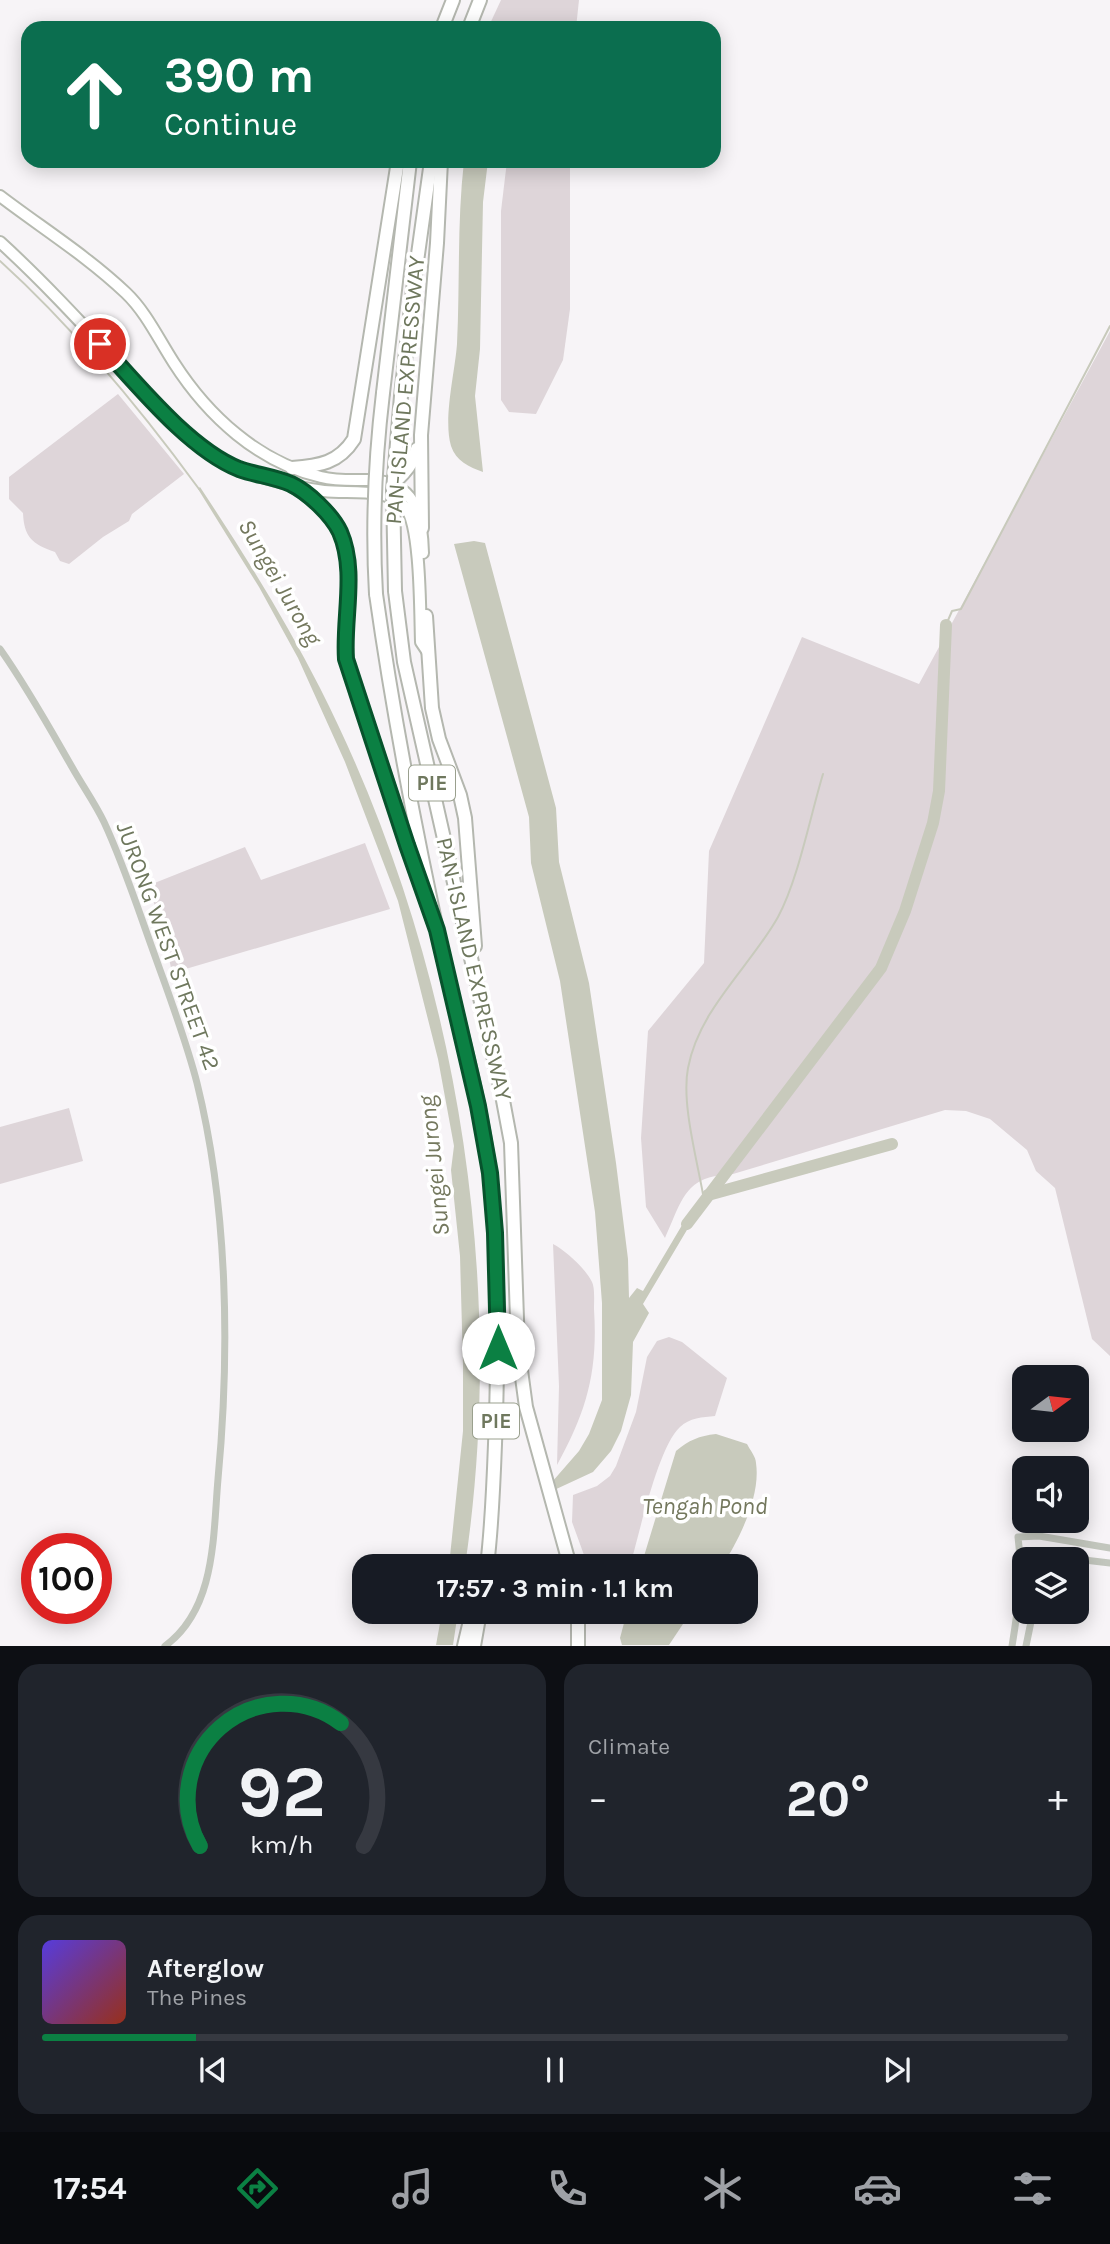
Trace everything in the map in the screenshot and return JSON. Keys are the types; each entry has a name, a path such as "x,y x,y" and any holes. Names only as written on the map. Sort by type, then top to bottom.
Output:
{"highway":[{"path":"445,21 453,0"},
{"path":"472,21 480,0"},
{"path":"292,468 330,462 346,451 354,439 397,168"},
{"name":"PAN-ISLAND EXPRESSWAY","path":"410,168 374,487 376,594 386,667 437,930 478,1106 490,1173 495,1233 498,1348 488,1554"},
{"name":"PAN-ISLAND EXPRESSWAY","path":"430,168 414,277 393,490 395,591 404,662 476,975 511,1143 518,1348 526,1407 567,1554"},
{"path":"422,528 421,435 441,168"},
{"path":"380,494 410,465 421,435"},
{"path":"292,485 326,510 339,530 345,548 349,571 344,632 346,659 437,930"},
{"path":"426,615 432,708 439,739 460,795 465,818 476,975"},
{"path":"464,1646 469,1624"},
{"path":"474,1646 479,1624"},
{"path":"578,1646 579,1624"}],"main road":[{"path":"0,196 43,225 127,294 142,312 189,386 220,420 261,452 292,468 325,478 342,481 370,480 392,484 405,491 413,499 422,528 426,615"},
{"path":"0,242 44,284 170,417 218,458 239,468 292,485 323,491 380,494 398,500 405,506 413,522 421,642 429,654"}],"street":[{"name":"JURONG WEST STREET 42","path":"0,649 27,689 104,822 181,1027 197,1084 209,1150 224,1281 225,1400 204,1591 191,1620 165,1646"},
{"path":"1019,1547 1018,1536 1039,1536 1110,1548"},
{"path":"1089,1561 1110,1563"},
{"path":"1012,1646 1016,1624"},
{"path":"1026,1646 1030,1624"}],"shaded area":[{"path":"501,0 579,0 577,21 491,21"},
{"path":"506,168 570,168 570,309 563,360 536,414 509,412 501,400 501,211"},
{"path":"1110,331 1110,1356 1092,1339 1055,1188 1036,1171 1027,1150 990,1119 966,1111 945,1110 733,1174 704,1179 687,1192 665,1238 646,1207 641,1138 648,1031 704,963 709,851 802,637 919,684"},
{"path":"118,394 184,474 132,514 129,521 103,537 69,564 60,561 55,552 40,546 28,534 23,513 9,499 9,477"},
{"path":"365,843 390,909 172,973 162,923 147,886 245,847 261,880"},
{"path":"69,1108 83,1161 0,1184 0,1127"},
{"path":"553,1244 575,1260 592,1282 595,1331 592,1371 583,1408 557,1465 559,1386"},
{"path":"669,1337 682,1342 727,1378 715,1416 696,1418 680,1427 672,1437 657,1472 633,1554 584,1554 572,1522 573,1495 597,1486 610,1476 616,1466 636,1412 647,1357 657,1341"}],"water":[{"path":"463,168 487,168 483,202 480,349 475,396 483,472 468,466 453,451 448,423 457,344"},
{"name":"Sungei Jurong","path":"200,487 248,561 320,688 367,790 405,896 436,1005 459,1116 474,1229 480,1343 477,1455 466,1554 450,1554 463,1431 463,1365 460,1256 451,1170 454,1146 438,1059 398,901 345,762 298,658 259,587 198,489"},
{"path":"474,541 485,543 556,808 559,862 589,983 616,1163 628,1259 629,1298 637,1288 643,1291 691,1210 697,1213 643,1304 649,1313 633,1342 631,1395 621,1431 611,1451 593,1472 552,1491 552,1482 579,1451 589,1434 602,1400 602,1303 595,1212 560,981 531,863 529,817 454,544"},
{"name":"Tengah Pond","path":"716,1434 747,1444 754,1456 757,1476 755,1489 742,1531 730,1554 645,1554 676,1451 704,1436"},
{"path":"440,1624 456,1624 453,1645 436,1645"},
{"path":"624,1624 683,1624 669,1645 622,1645 620,1638"}],"waterway":[{"name":"Sungei Jurong","path":"0,261 80,341 153,428 199,489"},
{"path":"946,625 952,611 961,609 1110,326"},
{"path":"687,1224 881,968 905,911 933,823 939,791 946,625"},
{"path":"704,1200 691,1134 686,1082 688,1068 694,1047 714,1007 767,935 785,902 798,867 823,774"},
{"path":"708,1195 892,1144"}],"route":[{"path":"100,344 170,417 218,458 239,468 292,485 326,510 339,530 349,571 344,632 346,659 437,930 478,1106 490,1173 495,1233 498,1348"}]}
